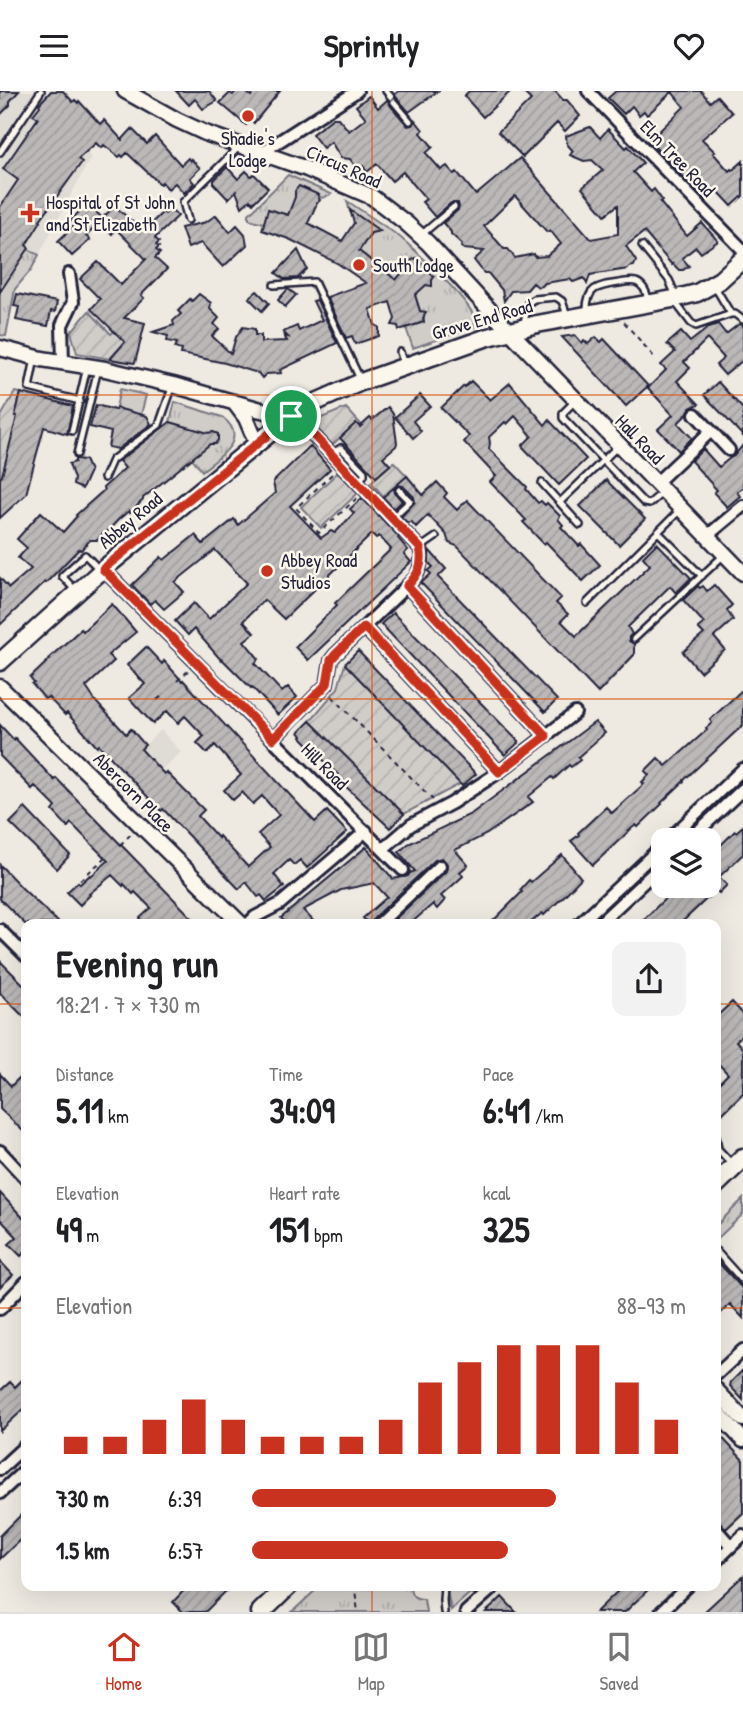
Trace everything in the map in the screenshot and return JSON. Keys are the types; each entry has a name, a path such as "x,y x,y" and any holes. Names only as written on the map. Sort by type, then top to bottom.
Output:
{"main road":[{"name":"Grove End Road","path":"291,416 402,359 516,330 697,293 725,276 743,259"},
{"name":"Abbey Road","path":"0,662 102,570 291,416"},
{"path":"721,1179 739,1162"},
{"path":"261,1612 283,1591"}],"street":[{"name":"Circus Road","path":"125,91 177,120 240,146 307,169 372,197 421,235 516,330"},
{"path":"261,153 357,91"},
{"name":"Elm Tree Road","path":"588,91 743,250"},
{"path":"62,363 62,325 73,302 69,274"},
{"name":"Hall Road","path":"516,330 576,400 743,573"},
{"path":"0,348 35,358 173,385 291,416 299,420 420,548 419,571 407,586 335,655 331,660 327,684 273,739"},
{"path":"233,401 246,418 257,444"},
{"path":"695,414 729,450"},
{"path":"660,487 710,431"},
{"path":"707,536 743,506"},
{"name":"Hill Road","path":"102,570 403,870"},
{"path":"407,586 546,736"},
{"path":"364,627 499,772"},
{"name":"Abercorn Place","path":"0,687 236,919"},
{"path":"383,849 411,825 452,803 499,772 575,713"},
{"path":"681,828 743,769"},
{"path":"702,828 743,789"},
{"path":"253,919 280,904 366,831"},
{"path":"584,919 651,856"},
{"path":"384,919 440,866"},
{"path":"604,919 651,875"},
{"path":"0,930 21,951"},
{"path":"0,1151 21,1174"},
{"path":"0,1309 21,1287"},
{"path":"721,1370 743,1350"},
{"path":"721,1395 743,1419"},
{"path":"721,1416 743,1440"},
{"path":"0,1469 21,1450"},
{"path":"0,1493 21,1474"},
{"path":"721,1535 731,1546"},
{"path":"721,1556 743,1535"},
{"path":"466,1612 489,1591"},
{"path":"661,1612 684,1591"}],"lane":[{"path":"0,152 41,91"},
{"path":"386,91 410,121"},
{"path":"188,220 183,202 240,146"},
{"path":"421,235 454,207"},
{"path":"642,246 669,280 675,299 691,323 696,326 732,314 743,320"},
{"path":"274,285 314,282 361,381"},
{"path":"587,315 590,293 598,287 609,285 637,282 643,286 649,304"},
{"path":"713,284 732,314"},
{"path":"516,330 528,303 534,299 551,296 560,298 568,319"},
{"path":"35,358 29,389 80,401"},
{"path":"72,431 93,368"},
{"path":"77,454 93,368"},
{"path":"104,478 112,460 159,425 173,385"},
{"path":"576,400 563,413 563,418 644,503 649,504 660,487"},
{"path":"560,502 619,445"},
{"path":"331,454 341,448 364,472 357,482"},
{"path":"542,483 580,524"},
{"path":"392,518 410,501 399,490"},
{"path":"587,603 681,509"},
{"path":"658,532 702,576"},
{"path":"420,548 436,537"},
{"path":"634,639 725,554"},
{"path":"56,582 85,555 102,570"},
{"path":"62,576 77,592"},
{"path":"721,1151 739,1162"},
{"path":"721,1257 743,1281"},
{"path":"444,1591 444,1612"}],"path":[{"path":"614,310 655,358"},
{"path":"341,465 296,508 319,533 366,491"},
{"path":"177,681 197,663"},
{"path":"158,700 162,696"},
{"path":"332,696 432,800"},
{"path":"80,880 105,858"},
{"path":"355,1591 358,1612"}],"shaded area":[{"name":"Hospital of St John and St Elizabeth","path":"0,91 46,91 36,104 91,157 31,270 15,289 6,336 0,335"},
{"path":"161,730 181,752 141,789 121,768"}],"green space":[{"path":"288,175 331,194 322,198 300,187 288,215 268,209 264,223 249,219 249,214"},
{"path":"347,201 401,238 441,276 470,309 475,320 474,327 413,348 406,328 424,322 424,313 420,311 415,295 434,277 416,258 410,261 396,280 359,251 373,232 358,216 350,212"},
{"path":"28,249 39,255 31,270 15,289 6,336 0,335 0,287"},
{"path":"89,311 111,334 127,319 136,330 110,359 77,353 71,332"},
{"path":"120,389 146,395 141,415 116,408"},
{"path":"15,392 21,393 15,415 19,416 0,478 0,418"},
{"path":"175,402 222,417 230,425 233,440 229,447 202,471 192,458 210,444 215,444 218,434 170,422"},
{"path":"346,408 370,434 368,436 356,423 332,445 318,430 317,422"},
{"path":"394,462 407,476 384,497 371,482"},
{"path":"338,472 358,493 321,528 301,507"},
{"path":"345,664 460,784 404,814 310,721 338,688"},
{"path":"743,1199 743,1214 721,1235 721,1221"},
{"path":"315,1591 411,1591 416,1598 424,1599 426,1612 292,1612"},
{"path":"447,1591 480,1591 475,1596 470,1593 451,1610"}],"building":[{"path":"0,91 19,91 0,115"},
{"path":"51,91 63,91 73,102 79,101 100,124 104,120 122,140 132,129 147,144 155,136 181,165 188,158 200,168 190,178 194,183 184,193 175,183 168,189 162,182 160,184 127,153 119,157 104,145 101,148 96,143 78,159 82,162 40,220 26,245 29,248 0,292 0,207 18,180 3,169 38,118 33,115 39,104"},
{"path":"176,91 209,91 217,101 203,109 195,99 189,105"},
{"name":"Shadie's Lodge","path":"236,91 245,91 251,96 255,91 280,91 254,123 251,120 246,125 220,103"},
{"path":"399,91 438,91 409,112 396,97 395,94"},
{"path":"469,91 511,91 483,117 464,96"},
{"path":"522,91 555,91 563,100 567,100 580,116 565,131 557,123 523,157 498,132 531,100"},
{"path":"616,91 701,91 710,102 717,96 732,113 702,139 729,171 743,161 743,196 732,206 717,190 707,201 649,141 684,107 672,92 647,115 644,111 639,115 632,106 624,114 608,98"},
{"path":"369,96 378,108 387,100 408,126 413,125 415,120 423,130 421,133 433,147 426,153 441,170 447,166 454,174 457,172 476,195 520,158 591,239 618,234 618,205 605,215 582,188 603,170 592,160 584,161 570,155 573,151 567,144 566,136 590,127 600,138 608,129 643,163 633,172 651,192 654,189 662,200 660,202 687,236 702,223 718,241 701,253 696,247 682,258 689,266 679,270 644,232 626,246 636,261 634,266 628,269 590,275 587,284 584,278 573,282 570,279 545,283 538,287 533,283 527,290 511,291 504,301 502,290 474,260 484,251 461,247 462,244 443,223 458,210 458,203 451,203 435,217 422,202 426,199 403,172 392,181 377,164 367,172 363,166 358,170 350,159 341,158 331,142 323,148 312,134 333,118 338,118 349,131 366,118 356,106","holes":["515,196 547,232 550,230 561,244 547,256 535,257 534,254 515,258 484,226"]},
{"path":"227,167 238,179 246,171 251,176 254,174 268,188 253,203 250,200 242,207 236,191 228,199 214,184 214,180"},
{"name":"South Lodge","path":"299,186 319,195 320,200 308,223 342,241 354,223 350,210 380,231 371,233 359,251 396,280 409,262 416,258 434,277 432,286 426,285 415,295 420,311 426,312 424,322 399,330 398,326 392,325 395,319 390,302 370,309 375,325 379,327 379,336 355,344 352,336 346,338 327,297 366,283 337,263 289,239 262,230 268,209 288,215"},
{"path":"88,203 102,218 115,206 137,226 140,224 145,229 163,212 165,214 171,209 178,216 155,238 159,242 156,250 160,253 155,258 167,269 141,295 144,298 124,318 145,323 135,363 110,359 125,342 91,309 100,299 80,279 98,262 121,285 146,259 116,229 112,234 100,223 86,236 90,240 72,256 58,241 75,225 71,220 79,212 80,204"},
{"path":"216,215 230,232 237,225 245,234 247,245 223,267 201,243 188,248 181,228 206,222"},
{"path":"298,250 307,269 298,278 284,279 276,273"},
{"path":"288,289 296,295 285,307 278,300"},
{"path":"257,291 269,303 262,311 249,298"},
{"path":"17,294 57,302 55,312 51,311 48,326 16,320 19,307 14,306"},
{"path":"199,294 211,303 210,309 219,318 214,324 219,329 212,336 231,354 236,337 243,327 255,329 255,335 261,335 261,342 287,341 284,336 288,337 283,332 297,326 299,331 322,320 313,301 317,300 337,343 280,370 281,373 266,374 262,378 258,373 225,363 181,354 182,350 175,348 177,343 167,341 168,336 153,332 174,325 173,321 181,314 178,311"},
{"path":"718,324 726,334 739,324 743,325 743,360 725,375 716,365 724,358 707,339 684,362 690,368 677,381 699,404 690,408 678,423 692,438 679,451 658,429 673,415 648,388 666,370 661,365 675,352 667,344 681,332 690,342 709,327"},
{"path":"575,335 582,343 584,340 588,344 596,337 601,342 604,339 648,386 626,406 562,337"},
{"path":"471,381 490,400 510,383 545,425 549,420 586,459 559,485 522,446 532,436 515,416 489,437 489,449 527,487 538,503 547,503 560,516 558,519 563,525 561,527 600,565 583,581 523,522 526,520 490,482 496,476 464,442 469,436 441,408"},
{"path":"718,382 743,409 743,436 704,395"},
{"path":"21,393 73,406 67,434 44,427 26,494 0,518 0,478"},
{"path":"420,395 430,406 413,421 421,431 413,438 395,417"},
{"path":"96,405 147,416 151,424 118,449 108,447 111,432 90,427"},
{"path":"388,407 393,414 397,443 383,457 390,465 376,477 340,438 356,423 360,427"},
{"path":"170,422 208,433 213,432 218,434 218,440 143,498 104,535 103,533 97,540 90,540 79,549 0,625 0,578 9,588 31,569 18,558 27,548 17,539 41,512 63,532 76,515 125,468 119,461"},
{"path":"743,445 743,487 737,492 740,496 727,507 714,493 717,490 691,461 703,449 719,467"},
{"path":"310,446 330,469 290,506 321,538 331,531 335,533 354,513 350,509 362,498 399,537 408,550 404,554 411,562 308,660 295,647 337,605 335,603 391,549 379,536 376,538 372,534 284,619 264,600 243,621 254,633 244,641 259,659 255,663 282,692 288,687 297,697 278,715 221,660 194,629 188,635 175,621 194,603 209,619 247,583 215,550 175,582 184,592 164,609 155,600 150,604 132,585 161,557 164,560 195,535 203,544 234,519 238,525 275,493 273,482"},
{"path":"75,459 85,460 90,471 82,489 73,485 74,479 69,464 75,462"},
{"path":"407,476 423,495 437,482 447,493 444,497 457,510 467,500 561,598 556,603 568,614 561,621 576,636 650,565 643,557 657,543 691,578 676,593 670,586 628,627 632,634 629,641 634,644 634,655 598,693 457,546 449,543 446,534 428,515 416,527 411,521 408,523 401,517 415,502 414,497 403,486 394,488 402,501 394,509 383,497"},
{"path":"606,480 645,519 619,545 580,506"},
{"path":"429,550 446,569 438,577 557,700 545,712 421,583 431,574 428,571 433,567 429,563"},
{"path":"714,585 732,605 727,610 733,620 714,637 725,650 700,672 683,652 704,634 698,628 704,623 683,600 698,586 703,586 707,591"},
{"path":"112,604 136,632 108,655 114,661 86,687 96,702 126,734 131,729 145,745 141,749 164,774 166,772 204,810 198,816 218,838 219,836 248,867 270,847 258,834 279,815 262,796 253,804 242,792 233,800 224,790 241,775 215,745 207,753 197,743 204,736 185,716 178,723 167,711 153,724 129,698 145,684 127,665 146,647 183,680 315,822 327,811 347,832 307,868 300,860 294,865 289,860 274,874 284,887 266,901 261,895 258,897 246,882 239,889 99,745 97,747 67,713 65,715 48,697 45,699 32,684 34,683 30,678 49,658"},
{"path":"393,613 519,742 505,755 381,624"},
{"path":"358,651 476,774 462,786 345,664"},
{"path":"743,689 743,725 638,827 636,825 632,828 593,865 571,841 606,807 612,813 644,784 642,782 649,775 645,771 658,758 666,766 707,730 712,723 710,720"},
{"path":"310,721 404,814 390,828 342,783 344,781 301,737 299,732"},
{"path":"595,722 605,733 578,757 580,760 571,767 569,765 554,779 552,777 528,797 533,802 487,834 455,850 468,865 460,872 463,876 441,896 445,900 437,909 433,904 416,919 395,919 446,871 447,864 442,858 435,860 374,919 363,918 387,897 374,883 341,890 303,910 311,919 281,918 366,847 393,879 408,876 415,871 399,852 408,844 471,814"},
{"path":"0,725 54,780 56,778 193,919 141,919 151,908 112,875 80,905 67,892 108,861 71,823 68,827 53,811 56,807 35,786 32,789 0,756"},
{"path":"25,808 70,855 57,869 10,823"},
{"path":"743,826 743,854 721,875 721,845"},
{"path":"562,855 581,878 544,915 542,913 535,919 495,919 522,892 520,890 529,880 531,882"},
{"path":"0,865 55,919 21,920 0,899"},
{"path":"721,879 727,885 721,891"},
{"path":"666,898 708,898 685,919 644,919"},
{"path":"0,961 21,982 21,1014 0,993"},
{"path":"732,1002 743,1014 743,1034 736,1041 743,1049 743,1093 721,1115 721,1081 728,1074 721,1066 721,1012"},
{"path":"0,1074 11,1086 19,1078 21,1129 0,1109"},
{"path":"0,1193 21,1216 21,1256 9,1244 17,1237 0,1219"},
{"path":"0,1261 13,1275 0,1287"},
{"path":"721,1265 743,1289 743,1318 730,1304 721,1313"},
{"path":"743,1370 743,1400 730,1386"},
{"path":"21,1381 21,1412 0,1431 0,1391 10,1382 15,1387"},
{"path":"721,1436 743,1460 743,1513 726,1529 721,1523"},
{"path":"21,1515 21,1539 0,1559 0,1536"},
{"path":"743,1576 743,1609 739,1612 704,1612"},
{"path":"183,1591 226,1591 205,1612 183,1612 173,1602"},
{"path":"618,1591 647,1591 625,1612 596,1612"},
{"path":"502,1597 516,1612 486,1612 495,1604"}],"place":[{"name":"Shadie's Lodge","path":"248,116"},
{"name":"Hospital of St John and St Elizabeth","path":"30,213"},
{"name":"South Lodge","path":"359,265"},
{"name":"Abbey Road Studios","path":"267,571"}],"route":[{"path":"291,416 299,420 420,548 422,555 419,571 407,586 546,736 499,772 364,627 331,660 327,684 273,739 103,569 291,416"}]}
